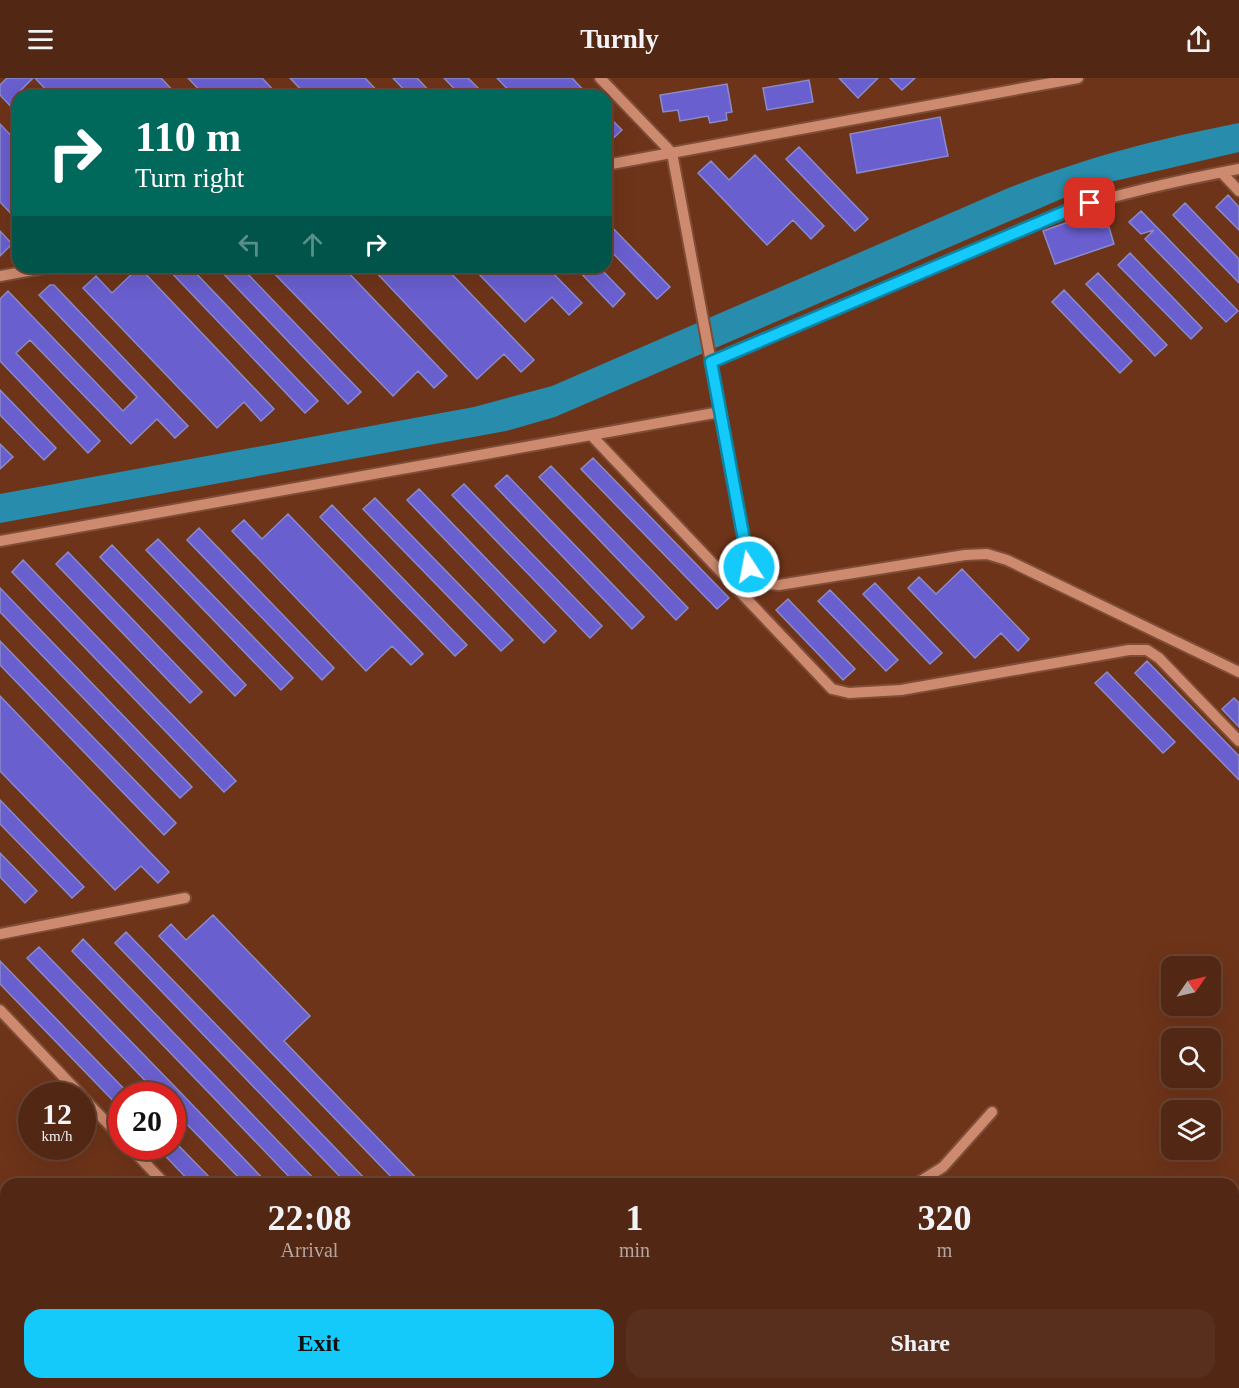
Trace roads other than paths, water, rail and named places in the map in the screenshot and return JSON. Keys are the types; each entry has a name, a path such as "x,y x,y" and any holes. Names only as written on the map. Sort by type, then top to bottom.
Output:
{"street":[{"path":"600,78 612,90"},
{"path":"612,164 1078,78"},
{"path":"612,90 672,153 749,567 755,578 764,584 779,585 965,555 987,554 1007,560 1239,672"},
{"path":"711,357 1069,210 1111,196 1239,169"},
{"path":"1222,172 1239,190"},
{"path":"0,276 16,273"},
{"path":"0,541 720,412"},
{"path":"591,435 832,689 849,693 901,690 1129,650 1147,650 1159,658 1239,741"},
{"path":"0,934 184,898"},
{"path":"0,1010 69,1082"},
{"path":"96,1111 108,1123"},
{"path":"926,1178 943,1167 992,1112"},
{"path":"142,1160 159,1178"}],"water":[{"path":"1239,123 1239,152 1110,182 1075,193 555,417 506,431 0,523 0,494 474,407 552,386 1006,189 1121,150"}]}
